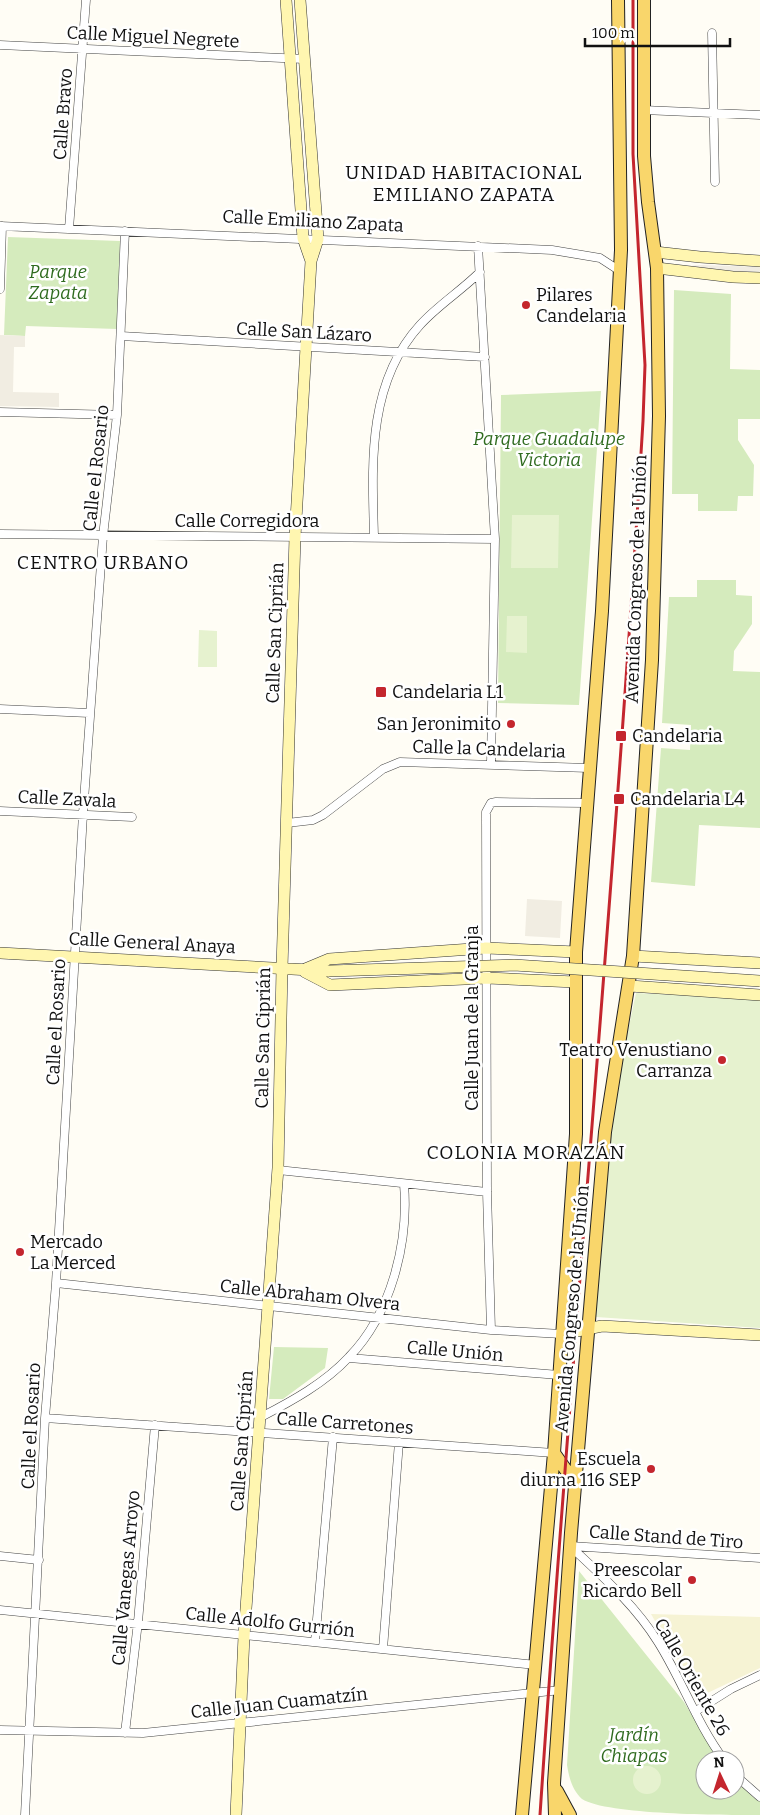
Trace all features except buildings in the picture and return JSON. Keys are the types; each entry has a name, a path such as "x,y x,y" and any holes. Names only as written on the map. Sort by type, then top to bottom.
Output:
{"main road":[{"name":"Avenida Congreso de la Unión","path":"522,1815 554,1452 577,1105 576,952 606,534 620,271 618,0"},
{"name":"Avenida Congreso de la Unión","path":"554,1815 554,1783 570,1546 608,1106 630,986 633,956 641,852 654,611 659,416 657,268 648,202 643,110 644,0"},
{"path":"554,1452 575,1483"},
{"path":"554,1783 559,1799 570,1815"}],"street":[{"name":"Calle Bravo","path":"69,229 86,0"},
{"name":"Calle San Ciprián","path":"236,1815 244,1636 270,1305 278,1170 282,968 296,537 310,261 304,238 286,0"},
{"path":"300,0 318,239"},
{"path":"712,33 715,182"},
{"name":"Calle Miguel Negrete","path":"0,45 304,59"},
{"path":"643,110 760,115"},
{"path":"0,289 1,226"},
{"name":"Calle Emiliano Zapata","path":"1,226 552,250 600,258 620,271"},
{"name":"Calle el Rosario","path":"26,1815 45,1418 56,1283 89,713 103,536 117,415 125,231"},
{"name":"Calle San Ciprián","path":"310,261 318,239"},
{"path":"478,246 495,539 491,764"},
{"path":"655,252 700,258 760,261"},
{"path":"657,268 733,278 760,278"},
{"path":"374,536 373,440 385,388 400,352 418,327 439,305 480,272"},
{"name":"Calle San Lázaro","path":"121,336 484,357"},
{"path":"0,412 117,415"},
{"name":"Calle Corregidora","path":"0,534 374,536 495,539"},
{"path":"0,709 89,713"},
{"name":"Calle la Candelaria","path":"287,824 313,820 383,769 400,762 588,768"},
{"name":"Calle Juan de la Granja","path":"491,1330 486,1192 487,807 496,802 586,803"},
{"name":"Calle Zavala","path":"0,811 132,817"},
{"name":"Calle General Anaya","path":"301,970 329,959 486,948 576,952"},
{"name":"Calle General Anaya","path":"0,952 329,971 514,965 760,981"},
{"path":"633,956 760,963"},
{"name":"Calle General Anaya","path":"301,970 330,985 487,978 575,982"},
{"path":"630,986 760,995"},
{"path":"278,1170 486,1192"},
{"path":"261,1417 314,1387 349,1358 365,1339 396,1270 403,1243 406,1209 404,1184"},
{"name":"Calle Abraham Olvera","path":"56,1283 491,1330 562,1334"},
{"path":"562,1334 589,1328 639,1328 760,1335"},
{"name":"Calle Unión","path":"349,1358 559,1375"},
{"name":"Calle Carretones","path":"45,1418 554,1452"},
{"name":"Calle Vanegas Arroyo","path":"125,1733 138,1622 154,1425"},
{"path":"315,1642 333,1437"},
{"path":"383,1649 399,1442"},
{"name":"Calle Stand de Tiro","path":"570,1546 760,1558"},
{"name":"Calle Oriente 26","path":"570,1546 610,1583 644,1622 658,1642 717,1750"},
{"path":"0,1556 39,1560"},
{"name":"Calle Adolfo Gurrión","path":"0,1610 138,1622 244,1636 536,1665"},
{"path":"696,1712 731,1689 760,1675"},
{"name":"Calle Juan Cuamatzín","path":"0,1730 125,1733 560,1690"},
{"path":"745,1783 760,1796"}],"shaded area":[{"path":"688,266 760,267 760,272 703,270"},
{"path":"0,335 25,336 25,347 14,347 13,392 59,393 59,407 0,406"},
{"path":"527,899 562,901 560,938 525,936"},
{"path":"651,1614 760,1617 760,1668 699,1697"}],"green space":[{"name":"Parque Zapata","path":"8,237 120,241 117,329 26,326 25,336 4,335"},
{"path":"674,290 731,294 730,369 760,370 760,419 738,419 738,440 754,465 753,496 738,496 737,511 698,511 698,494 672,494"},
{"name":"Parque Guadalupe Victoria","path":"601,391 579,705 498,703 501,395"},
{"path":"512,515 559,515 558,568 511,568"},
{"path":"697,580 736,580 736,595 752,596 752,624 734,651 733,671 760,672 760,828 699,825 695,886 651,882 661,748 690,750 691,725 662,723 669,597 697,597"},
{"path":"507,616 527,616 527,653 506,652"},
{"path":"199,630 217,631 217,667 198,667"},
{"path":"636,993 760,999 760,1328 596,1317 606,1135"},
{"path":"274,1347 328,1348 325,1368 283,1399 269,1399"},
{"name":"Jardín Chiapas","path":"579,1571 684,1702 713,1750 695,1750 695,1800 745,1800 745,1789 760,1801 760,1815 667,1813 595,1804 582,1799 576,1792 567,1765"},
{"path":"647,1766 657,1770 661,1780 657,1790 647,1794 637,1790 633,1780 637,1770"}],"railway":[{"path":"540,1815 632,595 643,421 645,365 633,154 633,0"}],"place":[{"name":"Pilares Candelaria","path":"526,305"},
{"name":"Candelaria L1","path":"381,692"},
{"name":"San Jeronimito","path":"511,724"},
{"name":"Candelaria","path":"621,736"},
{"name":"Candelaria L4","path":"619,799"},
{"name":"Teatro Venustiano Carranza","path":"722,1060"},
{"name":"Mercado La Merced","path":"20,1252"},
{"name":"Escuela diurna 116 SEP","path":"651,1469"},
{"name":"Preescolar Ricardo Bell","path":"692,1580"}],"district":[{"name":"UNIDAD HABITACIONAL EMILIANO ZAPATA","path":"464,183"},
{"name":"CENTRO URBANO","path":"103,562"},
{"name":"COLONIA MORAZÁN","path":"526,1152"}]}
